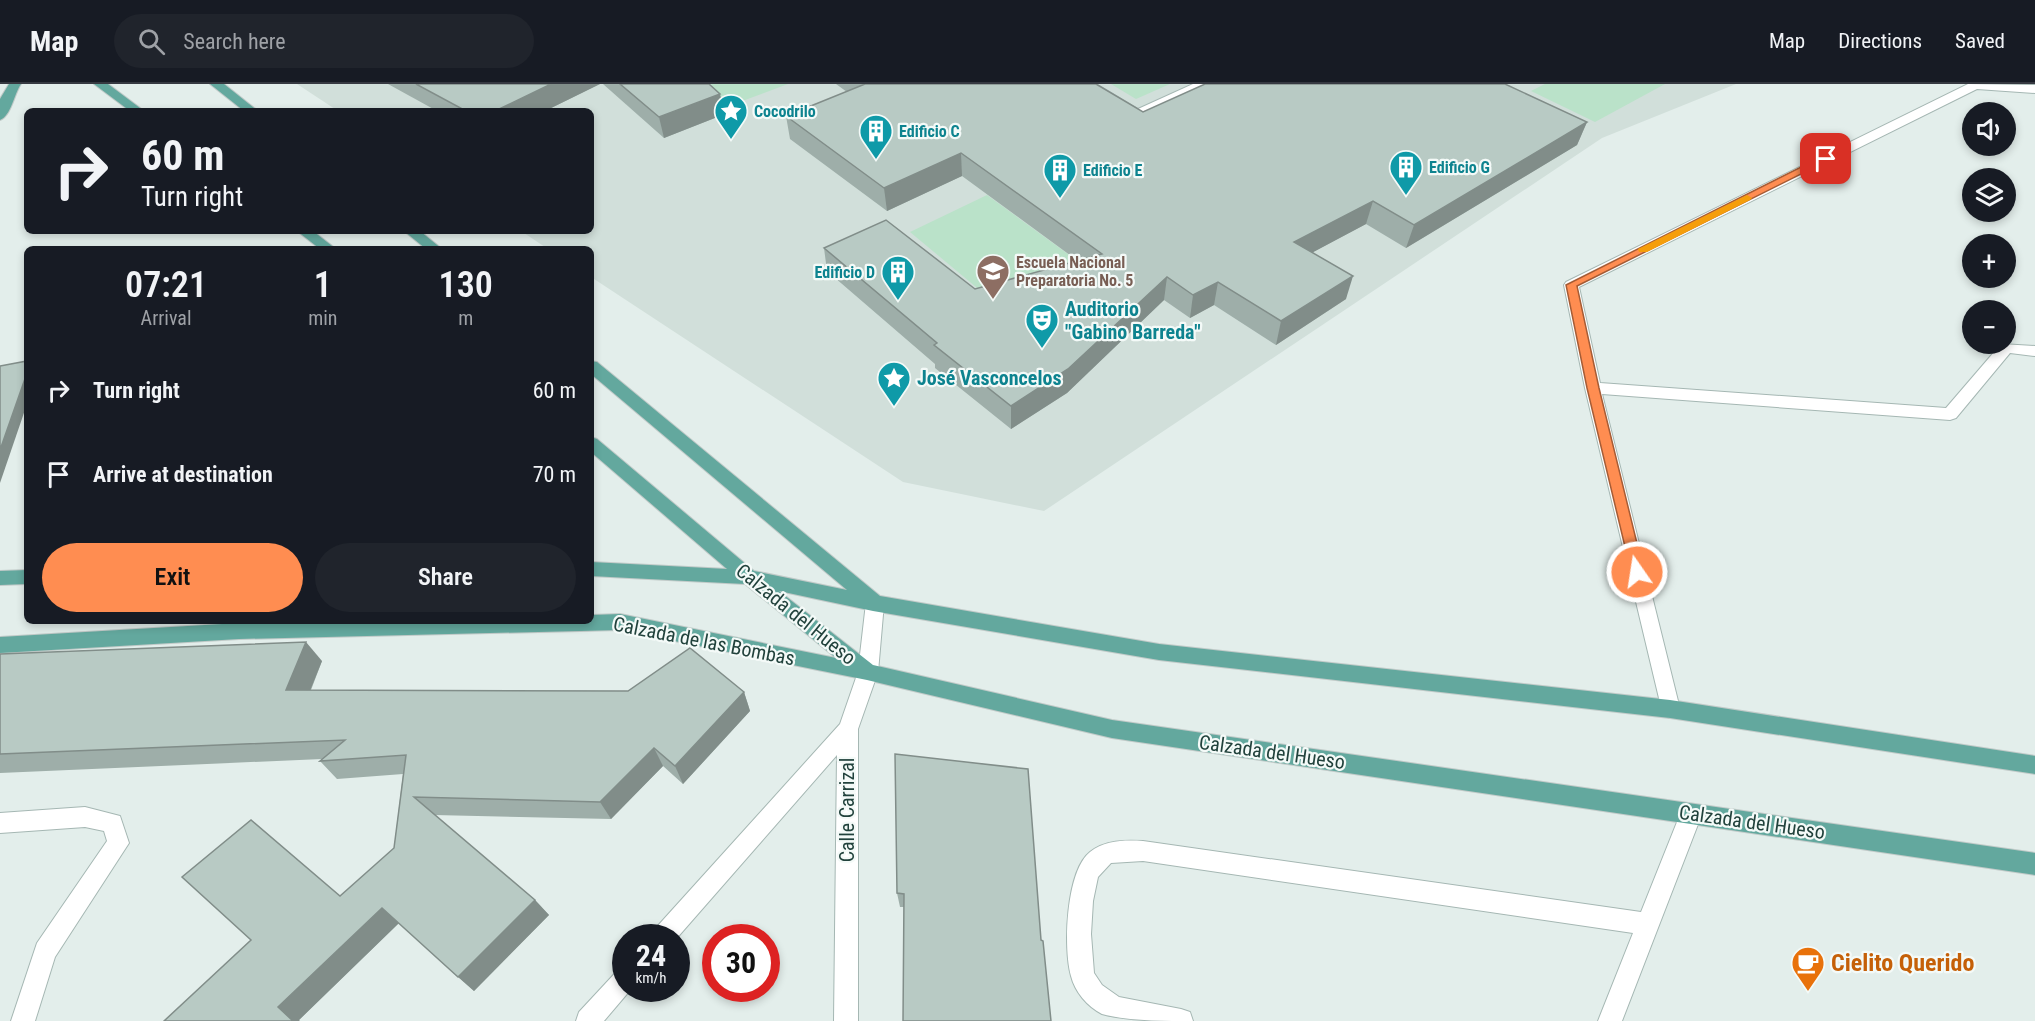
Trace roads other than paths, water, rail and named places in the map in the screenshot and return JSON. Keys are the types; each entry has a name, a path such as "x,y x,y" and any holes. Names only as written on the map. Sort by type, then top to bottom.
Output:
{"main road":[{"path":"0,116 9,91 15,84"},
{"path":"101,84 134,108"},
{"path":"216,84 248,108"},
{"path":"308,234 325,246"},
{"path":"415,234 431,246"},
{"path":"594,369 875,603"},
{"name":"Calzada del Hueso","path":"594,445 749,577 868,672 1112,729 2035,864"},
{"path":"594,569 749,577 875,603 1159,651 1670,709 2035,765"},
{"path":"0,578 24,577"},
{"name":"Calzada de las Bombas","path":"594,623 620,622 868,672"},
{"name":"Calzada de las Bombas","path":"0,645 239,631 535,624"}],"street":[{"path":"1088,84 1137,114 1203,84"},
{"path":"1670,709 1593,388 1571,285 1974,84 2035,89"},
{"path":"1593,388 1950,414 2006,348 2035,351"},
{"name":"Calle Carrizal","path":"846,1021 848,729 868,672 875,603"},
{"path":"674,924 848,729"},
{"path":"1610,1021 1691,813"},
{"path":"0,823 86,817 112,823 118,843 45,951 23,1021"},
{"path":"1181,1021 1116,1008 1095,995 1082,977 1080,953 1083,884 1091,866 1104,855 1123,850 1143,851 1647,924"},
{"path":"588,1021 612,994"}],"place":[{"name":"Cocodrilo","path":"731,140"},
{"name":"Edificio C","path":"876,160"},
{"name":"Edificio G","path":"1406,196"},
{"name":"Edificio E","path":"1060,199"},
{"name":"Escuela Nacional Preparatoria No. 5","path":"993,300"},
{"name":"Edificio D","path":"898,301"},
{"name":"Auditorio \"Gabino Barreda\"","path":"1042,349"},
{"name":"José Vasconcelos","path":"894,407"},
{"name":"Cielito Querido","path":"1808,992"}]}
